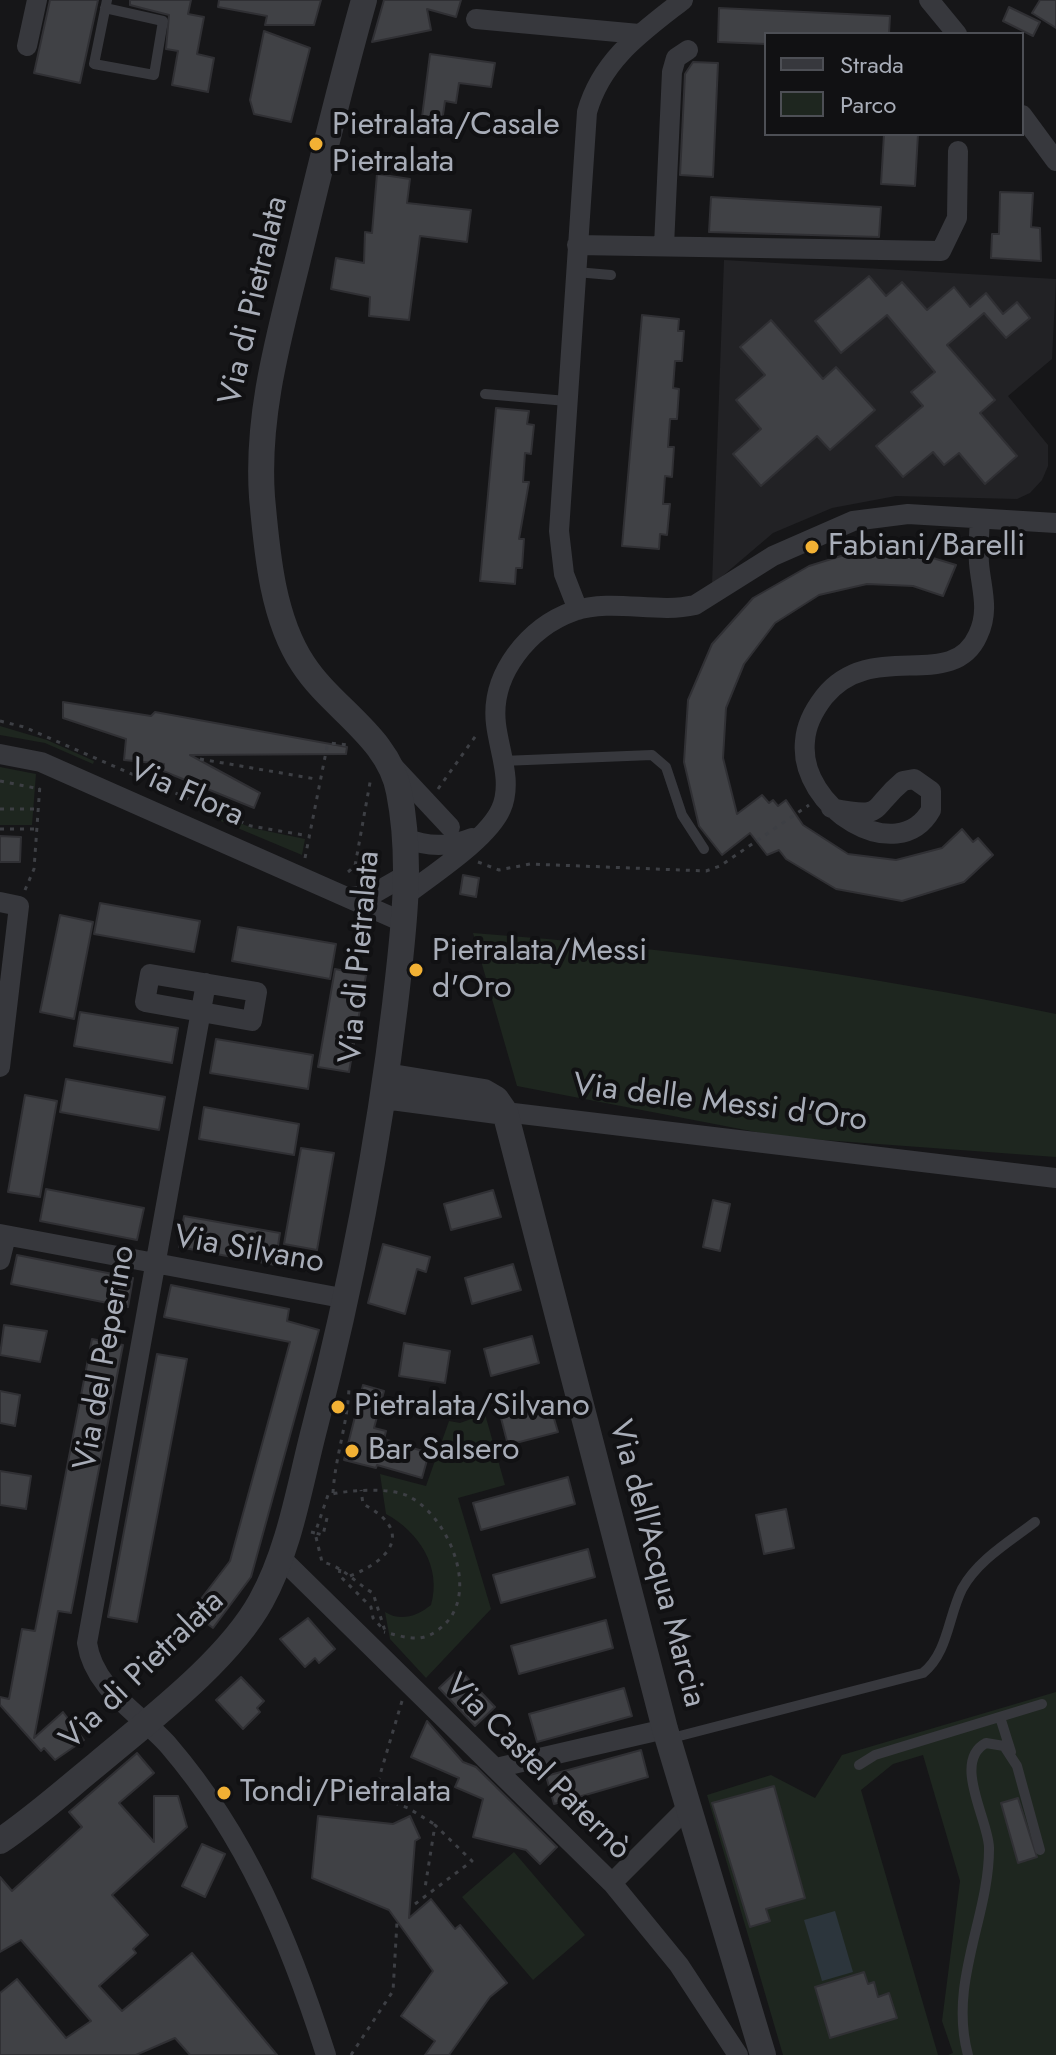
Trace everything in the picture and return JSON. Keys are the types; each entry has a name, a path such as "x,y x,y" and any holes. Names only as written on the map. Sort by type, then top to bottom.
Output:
{"street":[{"path":"27,46 37,0"},
{"name":"Via di Pietralata","path":"2,1836 146,1723 239,1633 262,1600 280,1557 347,1299 385,1086 405,923 405,838 398,785 381,769 315,680 288,636 272,575 261,473 262,424 274,357 364,0"},
{"path":"578,610 564,574 560,553 585,130 593,92 616,54 683,0"},
{"path":"929,0 955,32"},
{"path":"476,19 639,34"},
{"path":"664,246 672,72 676,58 688,50"},
{"path":"1028,122 1056,125"},
{"path":"1028,122 1056,161"},
{"path":"577,245 941,251 957,218 958,151"},
{"path":"346,897 406,885 491,825 504,800 496,705 506,673 541,627 578,610 606,606 676,610 695,605 773,556 853,521 908,514 1056,523"},
{"path":"826,802 873,811 909,779 926,784 933,800 922,822 898,833 866,829 826,802 807,770 804,741 814,710 832,687 859,669 945,663 957,658 974,643 985,611 979,566 980,520"},
{"name":"Via Flora","path":"0,754 41,762 405,923"},
{"path":"381,769 450,827"},
{"path":"405,838 428,829 450,827 479,835"},
{"path":"405,838 420,844 449,845 479,835"},
{"path":"0,1067 10,904"},
{"path":"150,974 257,992 252,1021 201,1012 145,1002 150,974"},
{"name":"Via del Peperino","path":"206,983 86,1636 90,1660 100,1678 201,1784 244,1851 285,1936 326,2055"},
{"path":"385,1086 505,1112"},
{"name":"Via delle Messi d'Oro","path":"505,1112 1056,1178"},
{"name":"Via dell'Acqua Marcia","path":"505,1112 666,1734 763,2055"},
{"path":"0,1260 3,1235"},
{"name":"Via Silvano","path":"3,1235 347,1299"},
{"name":"Via Castel Paternò","path":"280,1557 612,1883 679,1965 734,2048"},
{"path":"496,1768 666,1734"},
{"path":"612,1883 687,1808"}],"lane":[{"path":"106,4 163,21 154,75 94,64 106,4"},
{"path":"576,272 611,275"},
{"path":"485,394 567,401"},
{"path":"502,761 652,755 670,773 682,815 704,849"},
{"path":"666,1734 923,1673 934,1664 962,1591 976,1568 1035,1522"},
{"path":"859,1765 875,1755 1042,1704"},
{"path":"1000,1717 1040,1850"},
{"path":"968,2055 964,2040 967,1956 987,1876 989,1844 972,1763 977,1749 986,1743 1000,1744 1011,1754"}],"path":[{"path":"0,721 24,727 251,826 309,836"},
{"path":"432,795 471,747 479,731"},
{"path":"304,862 327,747 330,743 354,746"},
{"path":"200,759 316,779"},
{"path":"348,872 355,866 381,769"},
{"path":"10,904 34,869 40,780"},
{"path":"0,781 40,789"},
{"path":"467,858 499,870 530,864 706,871 720,866 826,802"},
{"path":"0,809 38,809"},
{"path":"0,829 37,829"},
{"path":"333,1493 335,1461 346,1416 348,1391"},
{"path":"340,1416 346,1416"},
{"path":"330,1457 335,1461"},
{"path":"349,1576 378,1563 387,1556 392,1545 390,1524 382,1514 363,1504 361,1490"},
{"path":"315,1528 328,1495 333,1493 361,1490 408,1496 419,1505 453,1549 461,1579 459,1605 433,1634 419,1638 383,1633 373,1618 371,1607 339,1575 340,1568"},
{"path":"327,1518 323,1535 315,1533 317,1552 322,1562 340,1568 373,1593 383,1633"},
{"path":"408,1682 374,1795 408,1808 435,1825 472,1861 415,1904"},
{"path":"425,1888 435,1825"},
{"path":"351,2055 393,1991 397,1922"}],"shaded area":[{"path":"724,260 1056,279 1052,359 1008,396 1048,445 1048,466 1042,480 1030,493 1017,499 896,496 832,508 773,533 712,585"},
{"path":"835,1911 853,1972 822,1981 804,1920"}],"green space":[{"path":"0,726 47,740 94,761 93,764 45,743 0,735"},
{"path":"0,767 36,774 32,825 0,825"},
{"path":"218,814 252,828 305,839 302,855 216,819"},
{"path":"473,933 621,946 838,974 1056,1014 1056,1157 782,1137 517,1086"},
{"path":"485,1414 505,1485 458,1498 491,1609 426,1678 390,1639 385,1612 403,1617 426,1609 431,1605 433,1577 418,1541 386,1514 380,1474 426,1486 449,1421 460,1423"},
{"path":"1056,1692 1056,2055 948,2055 953,2053 942,2021 960,1881 923,1755 893,1764 861,1790 938,2055 783,2055 707,1795 771,1775 815,1798 842,1755"},
{"path":"514,1852 585,1935 533,1980 462,1897"}],"building":[{"path":"50,0 98,0 80,83 34,73"},
{"path":"130,0 191,0 188,14 204,17 197,54 214,58 208,92 172,85 178,51 166,49 169,15 130,5"},
{"path":"219,0 321,0 314,25 265,25 267,16 218,7"},
{"path":"384,0 461,0 456,17 427,9 431,30 372,42"},
{"path":"1040,0 1056,0 1056,28 1032,13"},
{"path":"1009,7 1040,22 1033,36 1003,21"},
{"path":"719,8 890,16 889,32 764,32 764,44 718,42"},
{"path":"264,31 310,48 291,122 254,114 250,100"},
{"path":"430,54 495,63 491,87 459,83 456,103 445,101 440,136 420,133"},
{"path":"693,62 718,63 713,177 680,175 685,74"},
{"path":"884,136 918,136 915,186 881,184"},
{"path":"377,174 410,179 407,203 471,210 467,242 420,236 409,320 369,316 370,297 331,289 336,258 364,263 365,232 372,233"},
{"path":"1000,192 1033,193 1031,227 1040,228 1041,261 991,258 992,234 999,234"},
{"path":"711,197 881,207 879,237 709,232"},
{"path":"869,276 886,296 902,282 927,310 954,287 970,307 986,293 1003,314 1017,302 1030,318 1006,338 984,313 947,345 995,400 980,413 1017,456 985,484 959,453 944,465 933,452 903,477 876,446 923,406 911,392 935,372 887,315 841,353 815,321"},
{"path":"642,315 679,319 678,331 684,331 682,361 675,361 673,388 679,389 677,419 670,419 668,447 674,447 672,477 665,476 663,504 670,504 667,535 660,534 659,549 622,546"},
{"path":"771,320 823,379 836,367 875,410 830,450 817,436 761,486 733,454 761,429 736,400 765,375 740,347"},
{"path":"496,408 529,411 527,424 534,425 531,454 525,453 523,482 529,482 519,539 524,539 522,568 516,568 515,584 480,581"},
{"path":"857,551 923,555 956,565 943,596 913,586 867,584 819,595 775,623 744,664 726,708 723,758 737,814 762,795 769,803 773,800 778,806 786,800 803,825 848,854 896,860 942,848 962,829 973,842 978,838 993,855 964,882 902,901 836,889 786,859 779,850 767,855 750,833 722,855 699,826 684,762 688,700 712,644 753,598 809,566"},
{"path":"63,702 151,716 155,712 347,747 346,754 190,755 260,793 254,808 163,771 164,764 124,760 126,739 63,718"},
{"path":"0,836 21,837 20,862 0,862"},
{"path":"463,875 479,878 476,897 460,894"},
{"path":"100,903 200,921 194,952 94,934"},
{"path":"60,915 93,922 74,1019 40,1012"},
{"path":"238,927 336,944 330,979 232,961"},
{"path":"335,969 366,975 349,1072 318,1067"},
{"path":"80,1012 178,1028 172,1063 74,1046"},
{"path":"216,1039 313,1055 308,1089 210,1073"},
{"path":"66,1079 165,1097 159,1130 60,1112"},
{"path":"25,1095 57,1101 40,1197 8,1192"},
{"path":"204,1107 299,1124 294,1155 199,1139"},
{"path":"301,1148 334,1153 317,1250 284,1244"},
{"path":"46,1189 144,1208 137,1240 40,1221"},
{"path":"493,1190 501,1217 451,1230 444,1204"},
{"path":"713,1200 730,1204 720,1251 703,1247"},
{"path":"184,1216 280,1233 275,1265 179,1247"},
{"path":"383,1244 430,1257 426,1272 417,1269 405,1314 368,1303"},
{"path":"17,1255 133,1278 128,1307 11,1284"},
{"path":"513,1264 521,1290 472,1304 465,1278"},
{"path":"171,1285 289,1309 287,1321 319,1330 251,1577 213,1628 191,1612 230,1561 290,1342 164,1317"},
{"path":"4,1325 47,1331 40,1362 0,1355"},
{"path":"532,1336 539,1363 491,1376 484,1349"},
{"path":"92,1339 123,1345 71,1613 58,1611 34,1738 63,1712 84,1740 55,1760 44,1748 41,1751 0,1705 0,1697 9,1699 22,1629 35,1631"},
{"path":"404,1343 450,1351 445,1383 399,1376"},
{"path":"157,1354 187,1359 137,1622 108,1617"},
{"path":"363,1385 384,1391 374,1428 386,1431 384,1439 429,1453 422,1478 377,1465 376,1468 344,1460"},
{"path":"0,1391 20,1395 15,1426 0,1423"},
{"path":"550,1405 558,1432 508,1445 501,1418"},
{"path":"0,1471 31,1476 26,1509 0,1505"},
{"path":"568,1477 575,1504 481,1530 473,1503"},
{"path":"786,1509 794,1548 764,1554 756,1515"},
{"path":"588,1549 595,1577 501,1603 493,1575"},
{"path":"308,1618 335,1649 319,1663 315,1658 305,1667 280,1639"},
{"path":"606,1620 613,1648 519,1674 511,1646"},
{"path":"459,1669 495,1707 475,1726 439,1688"},
{"path":"241,1677 264,1701 257,1708 260,1712 243,1729 216,1700"},
{"path":"624,1688 632,1716 537,1742 529,1714"},
{"path":"427,1721 463,1762 476,1767 557,1847 540,1864 526,1850 473,1837 483,1799 455,1787 459,1778 411,1757"},
{"path":"641,1750 648,1777 554,1804 546,1776"},
{"path":"137,1753 154,1773 119,1803 154,1842 154,1796 178,1796 187,1827 112,1895 148,1935 133,1949 136,1953 99,1986 122,2011 192,1953 277,2055 190,2055 175,2038 136,2055 0,2055 0,1993 17,1979 66,2038 91,2021 21,1940 0,1952 0,1877 12,1891 82,1827 69,1812"},
{"path":"774,1786 805,1898 766,1909 770,1921 750,1927 712,1803"},
{"path":"1018,1798 1037,1857 1018,1863 1001,1803"},
{"path":"318,1816 393,1824 410,1816 420,1838 415,1841 409,1918 431,1899 455,1929 460,1925 507,1983 490,1997 449,2055 425,2055 435,2041 401,2016 433,1971 389,1910 312,1878"},
{"path":"202,1844 225,1854 205,1897 182,1886"},
{"path":"864,1972 868,1984 874,1982 878,1997 889,1993 897,2018 830,2038 815,1987"}],"place":[{"name":"Pietralata/Casale Pietralata","path":"316,144"},
{"name":"Fabiani/Barelli","path":"812,547"},
{"name":"Pietralata/Messi d'Oro","path":"416,970"},
{"name":"Pietralata/Silvano","path":"338,1407"},
{"name":"Bar Salsero","path":"352,1451"},
{"name":"Tondi/Pietralata","path":"224,1793"}]}
